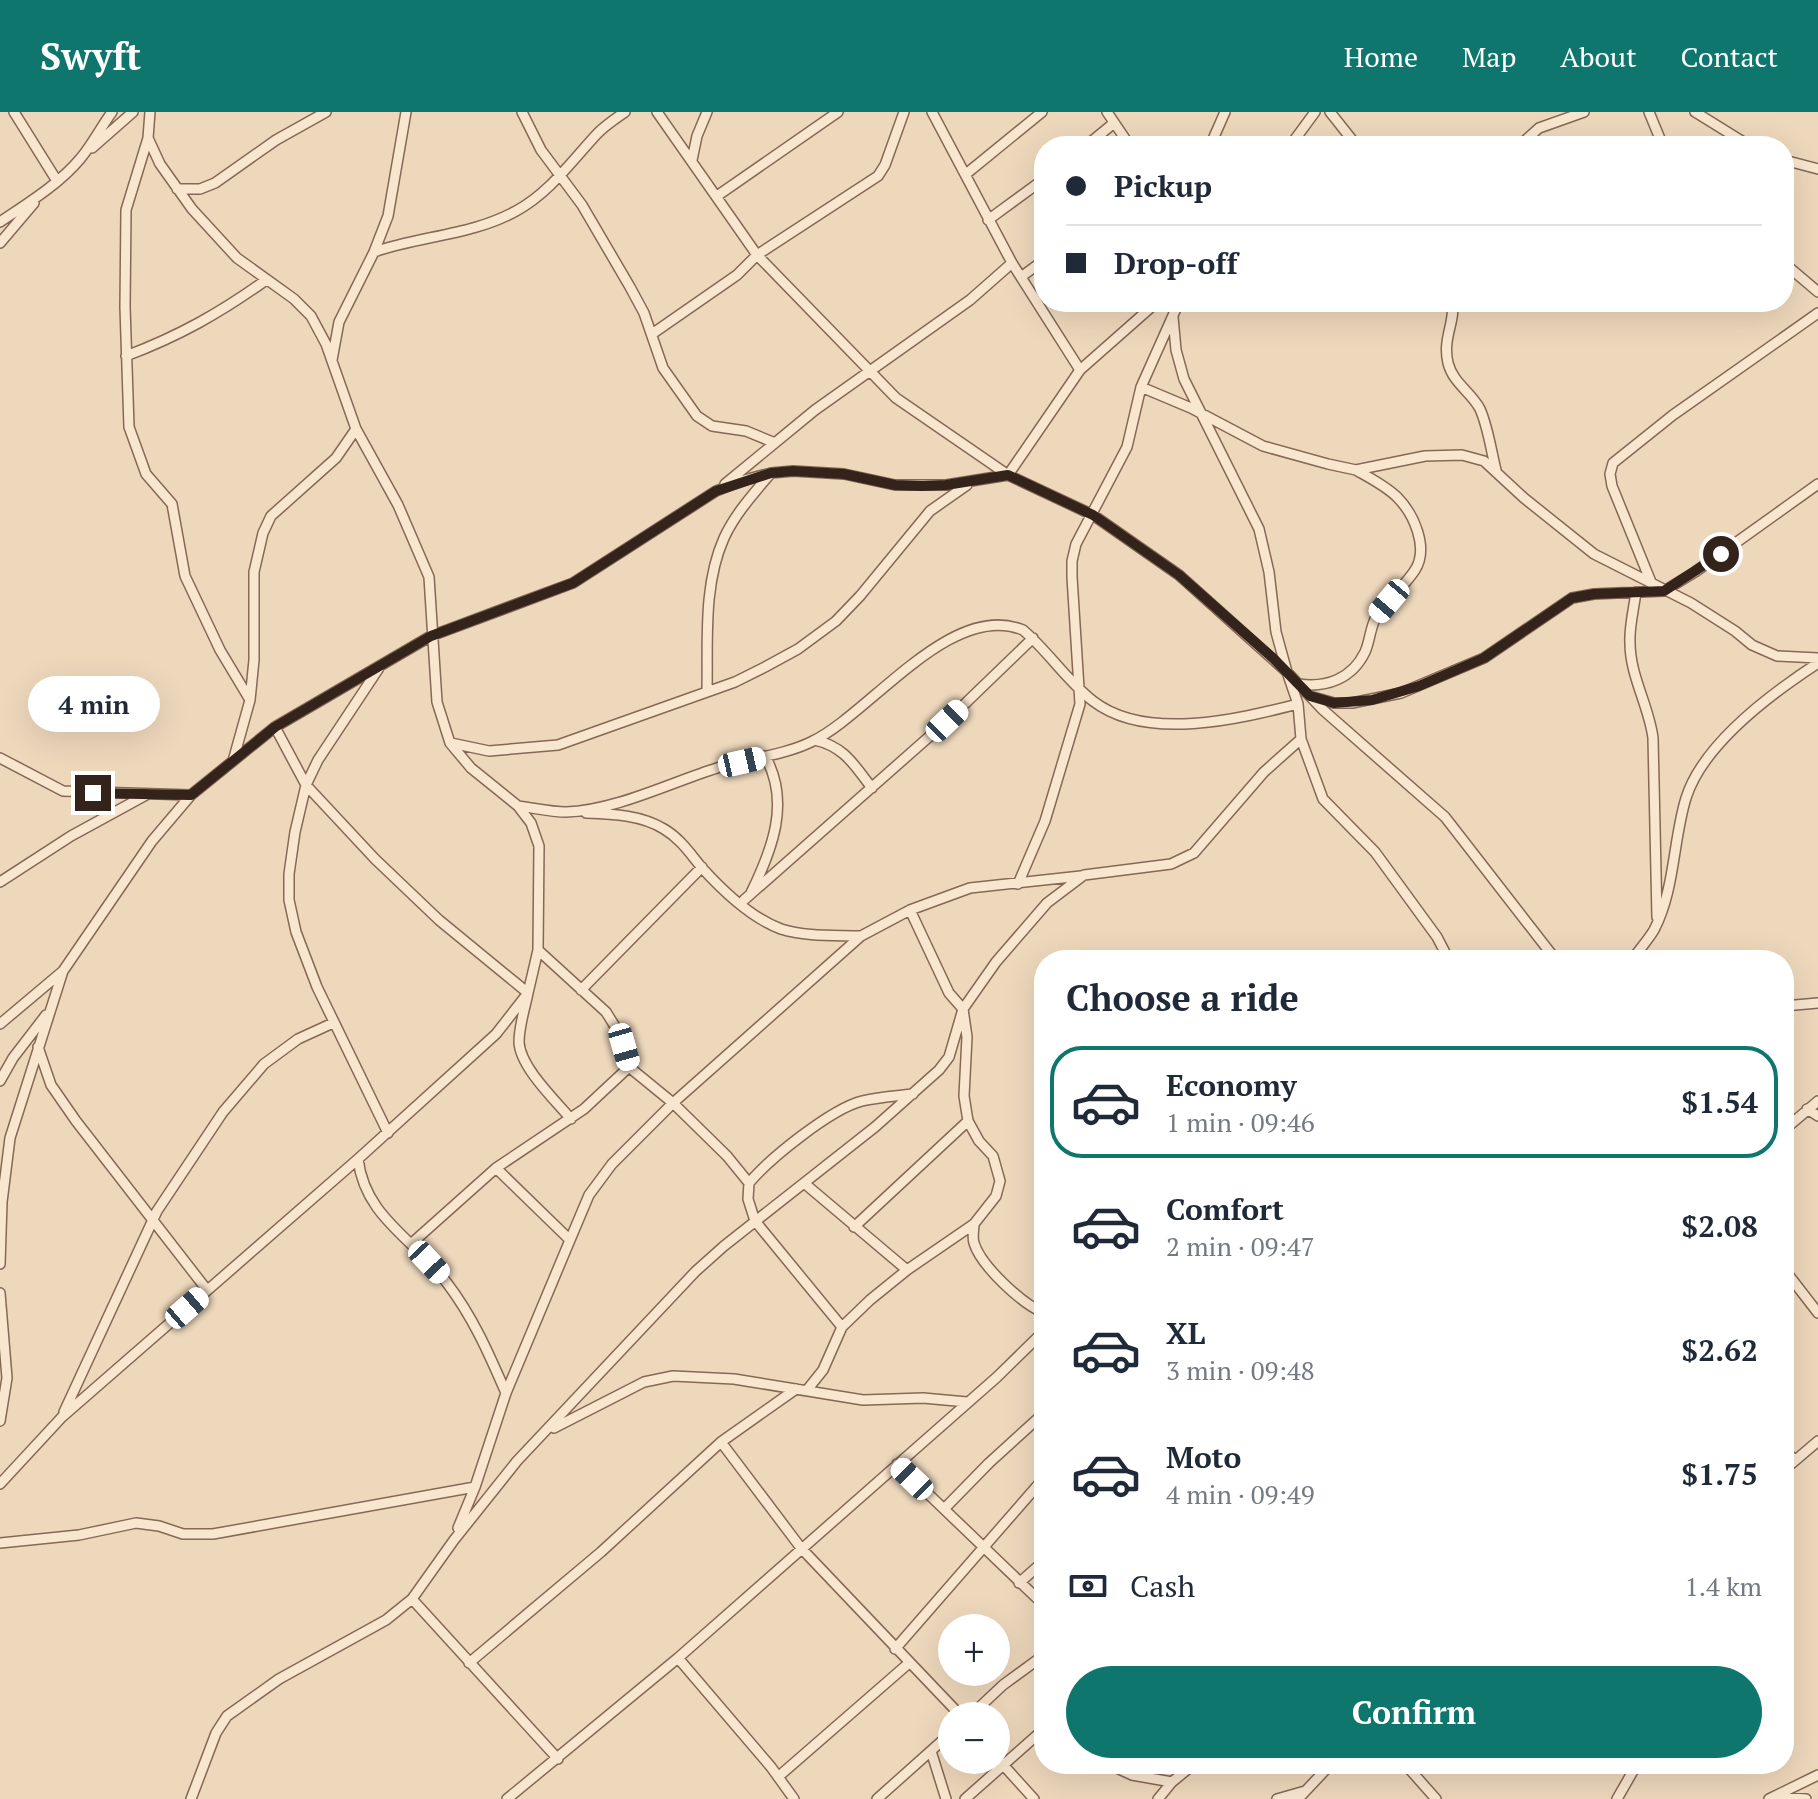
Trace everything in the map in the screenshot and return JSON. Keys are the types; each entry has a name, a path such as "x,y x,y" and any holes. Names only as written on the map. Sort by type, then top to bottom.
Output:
{"street":[{"path":"14,112 57,181"},
{"path":"81,158 112,112"},
{"path":"0,222 57,181 133,112"},
{"path":"150,112 148,138 126,210 129,427 146,474 172,504 185,576 220,650 250,700"},
{"path":"177,189 200,189 215,183 276,140 326,112"},
{"path":"331,364 339,322 374,252 391,202 406,112"},
{"path":"522,112 541,150 582,205 644,313 663,368 697,416 712,426 746,431 775,443"},
{"path":"374,252 399,243 492,223 519,210 560,176 598,132 625,112"},
{"path":"657,112 757,255 868,372 896,398 1008,475 1093,515 1179,575 1445,817 1548,950"},
{"path":"692,160 707,112"},
{"path":"717,196 838,112"},
{"path":"652,334 737,275 757,255 878,176 904,112"},
{"path":"966,174 1042,112"},
{"path":"1107,112 1123,136"},
{"path":"1214,136 1225,112"},
{"path":"1297,136 1315,112"},
{"path":"1330,112 1349,136"},
{"path":"1530,136 1539,128 1584,112"},
{"path":"1649,112 1659,136"},
{"path":"1695,112 1734,136"},
{"path":"936,114 988,220 1034,297"},
{"path":"1098,136 1114,123"},
{"path":"148,138 160,164 192,209 237,258 294,299 311,316 326,344 356,429 398,505 429,577 437,702 450,743 471,768 518,806 531,823 539,846 538,950 519,1043 522,1055 535,1076 571,1119"},
{"path":"1794,163 1818,169"},
{"path":"988,220 1034,186"},
{"path":"0,243 41,194"},
{"path":"0,1264 2,1202 10,1138 63,971 152,841 191,795 275,727 431,636 573,583 716,491 815,410 970,300 1012,263"},
{"path":"1021,277 1034,267"},
{"path":"1794,272 1818,292"},
{"path":"126,356 196,327 266,280"},
{"path":"1043,312 1080,370"},
{"path":"716,491 771,473 793,471 844,474 895,485 946,485 1008,475 1080,370 1146,312"},
{"path":"1018,884 1045,821 1077,719 1080,688 1072,561 1076,544 1127,447 1141,387 1175,312"},
{"path":"1453,312 1445,341 1452,376 1479,408 1496,470"},
{"path":"1651,582 1612,486 1610,474 1613,463 1673,415 1818,313"},
{"path":"1173,317 1176,350 1184,379 1259,529 1269,572 1276,632 1298,704 1301,739 1323,799 1375,852 1444,950"},
{"path":"1141,387 1263,446 1356,470 1397,497 1409,512 1421,552 1417,568 1377,617 1363,656 1341,678 1329,684 1318,687 1299,684"},
{"path":"233,761 250,700 254,660 254,572 263,533 271,516 336,458 356,429"},
{"path":"1356,470 1425,456 1462,455 1484,461 1524,498 1594,554 1691,603 1752,645 1777,656 1818,660"},
{"path":"707,691 709,606 724,538 743,507 771,473"},
{"path":"450,743 489,751 558,745 765,667 798,649 836,621 930,511 974,481"},
{"path":"1310,696 1334,703 1352,703 1401,693 1484,658 1572,598 1664,591 1818,484"},
{"path":"1636,592 1629,642 1633,669 1650,717 1653,738 1657,922"},
{"path":"567,812 625,800 719,767 796,749 815,740 929,652 993,625 1009,625 1033,638 1092,700 1128,717 1191,724 1228,721 1298,704"},
{"path":"746,905 1033,638"},
{"path":"1639,950 1657,922 1669,883 1686,798 1695,774 1750,714 1818,660"},
{"path":"381,666 318,760 306,785 295,832 289,900 296,932 333,1023 388,1133"},
{"path":"275,727 306,785 375,859 428,910 528,993"},
{"path":"454,1540 506,1393 589,1195 612,1164 673,1103 861,936 910,910 970,888 1171,864 1194,853 1264,772 1301,739"},
{"path":"815,740 833,744 844,753 872,788"},
{"path":"746,905 776,833 776,788 765,756"},
{"path":"0,758 63,791 191,795"},
{"path":"0,882 71,836 149,793"},
{"path":"518,806 637,818 664,829 684,845 723,889 779,928 798,933 861,936"},
{"path":"581,990 702,867"},
{"path":"191,1799 216,1733 227,1716 279,1679 386,1620 412,1599 517,1461 696,1271 913,1094 949,1057 963,1009 1023,929 1047,903 1084,875"},
{"path":"469,1663 601,1552 721,1442 801,1389 823,1370 842,1327 907,1270 974,1224 996,1196 1000,1181 993,1156 979,1141 968,1121 964,1096 967,1037 963,1009 949,993 910,910"},
{"path":"538,950 614,1023 621,1036 629,1067 673,1103 727,1156 749,1183 748,1199 755,1221 842,1327"},
{"path":"0,1024 63,971"},
{"path":"0,1484 62,1417 388,1133 496,1034 528,993"},
{"path":"1794,1005 1818,1003"},
{"path":"0,1081 13,1058 50,1009"},
{"path":"62,1417 152,1222 223,1112 264,1064 298,1039 333,1023"},
{"path":"38,1047 51,1085 152,1222 207,1290"},
{"path":"412,1243 496,1168 571,1119 629,1067"},
{"path":"749,1183 800,1137 851,1105 913,1094"},
{"path":"1794,1121 1818,1101"},
{"path":"1807,1109 1818,1116"},
{"path":"854,1227 968,1121"},
{"path":"358,1159 360,1181 369,1199 445,1280 473,1319 506,1393"},
{"path":"496,1168 570,1240"},
{"path":"804,1183 907,1270"},
{"path":"974,1224 972,1240 979,1254 1018,1297 1034,1307"},
{"path":"1794,1282 1818,1313"},
{"path":"0,1293 7,1378 0,1421"},
{"path":"507,1799 678,1658 997,1377 1034,1341"},
{"path":"544,1433 644,1382 673,1376 723,1378 863,1400 923,1398 967,1402"},
{"path":"944,1509 1034,1422"},
{"path":"1796,1460 1818,1441"},
{"path":"721,1442 801,1548 947,1702"},
{"path":"897,1464 1034,1596"},
{"path":"0,1543 79,1535 136,1523 183,1534 213,1534 475,1487"},
{"path":"895,1649 1034,1490"},
{"path":"1019,1583 1034,1570"},
{"path":"412,1599 558,1759"},
{"path":"678,1658 778,1777 789,1797"},
{"path":"985,1702 1034,1662"},
{"path":"778,1777 909,1663"},
{"path":"1010,1753 1034,1736"},
{"path":"877,1799 938,1745"},
{"path":"931,1751 946,1799"},
{"path":"1010,1773 1034,1799"},
{"path":"965,1799 987,1774"},
{"path":"1130,1774 1172,1782"},
{"path":"1158,1799 1182,1774"},
{"path":"1277,1799 1302,1795 1322,1774"},
{"path":"1414,1774 1436,1799"},
{"path":"1617,1799 1630,1774"},
{"path":"1770,1798 1818,1775"},
{"path":"1770,1798 1806,1799"}],"route":[{"path":"93,793 191,795 275,727 431,636 573,583 716,491 771,473 844,474 895,485 922,486 1008,475 1093,515 1179,575 1274,659 1310,696 1334,703 1352,703 1401,693 1484,658 1572,598 1664,591 1721,554"}]}
